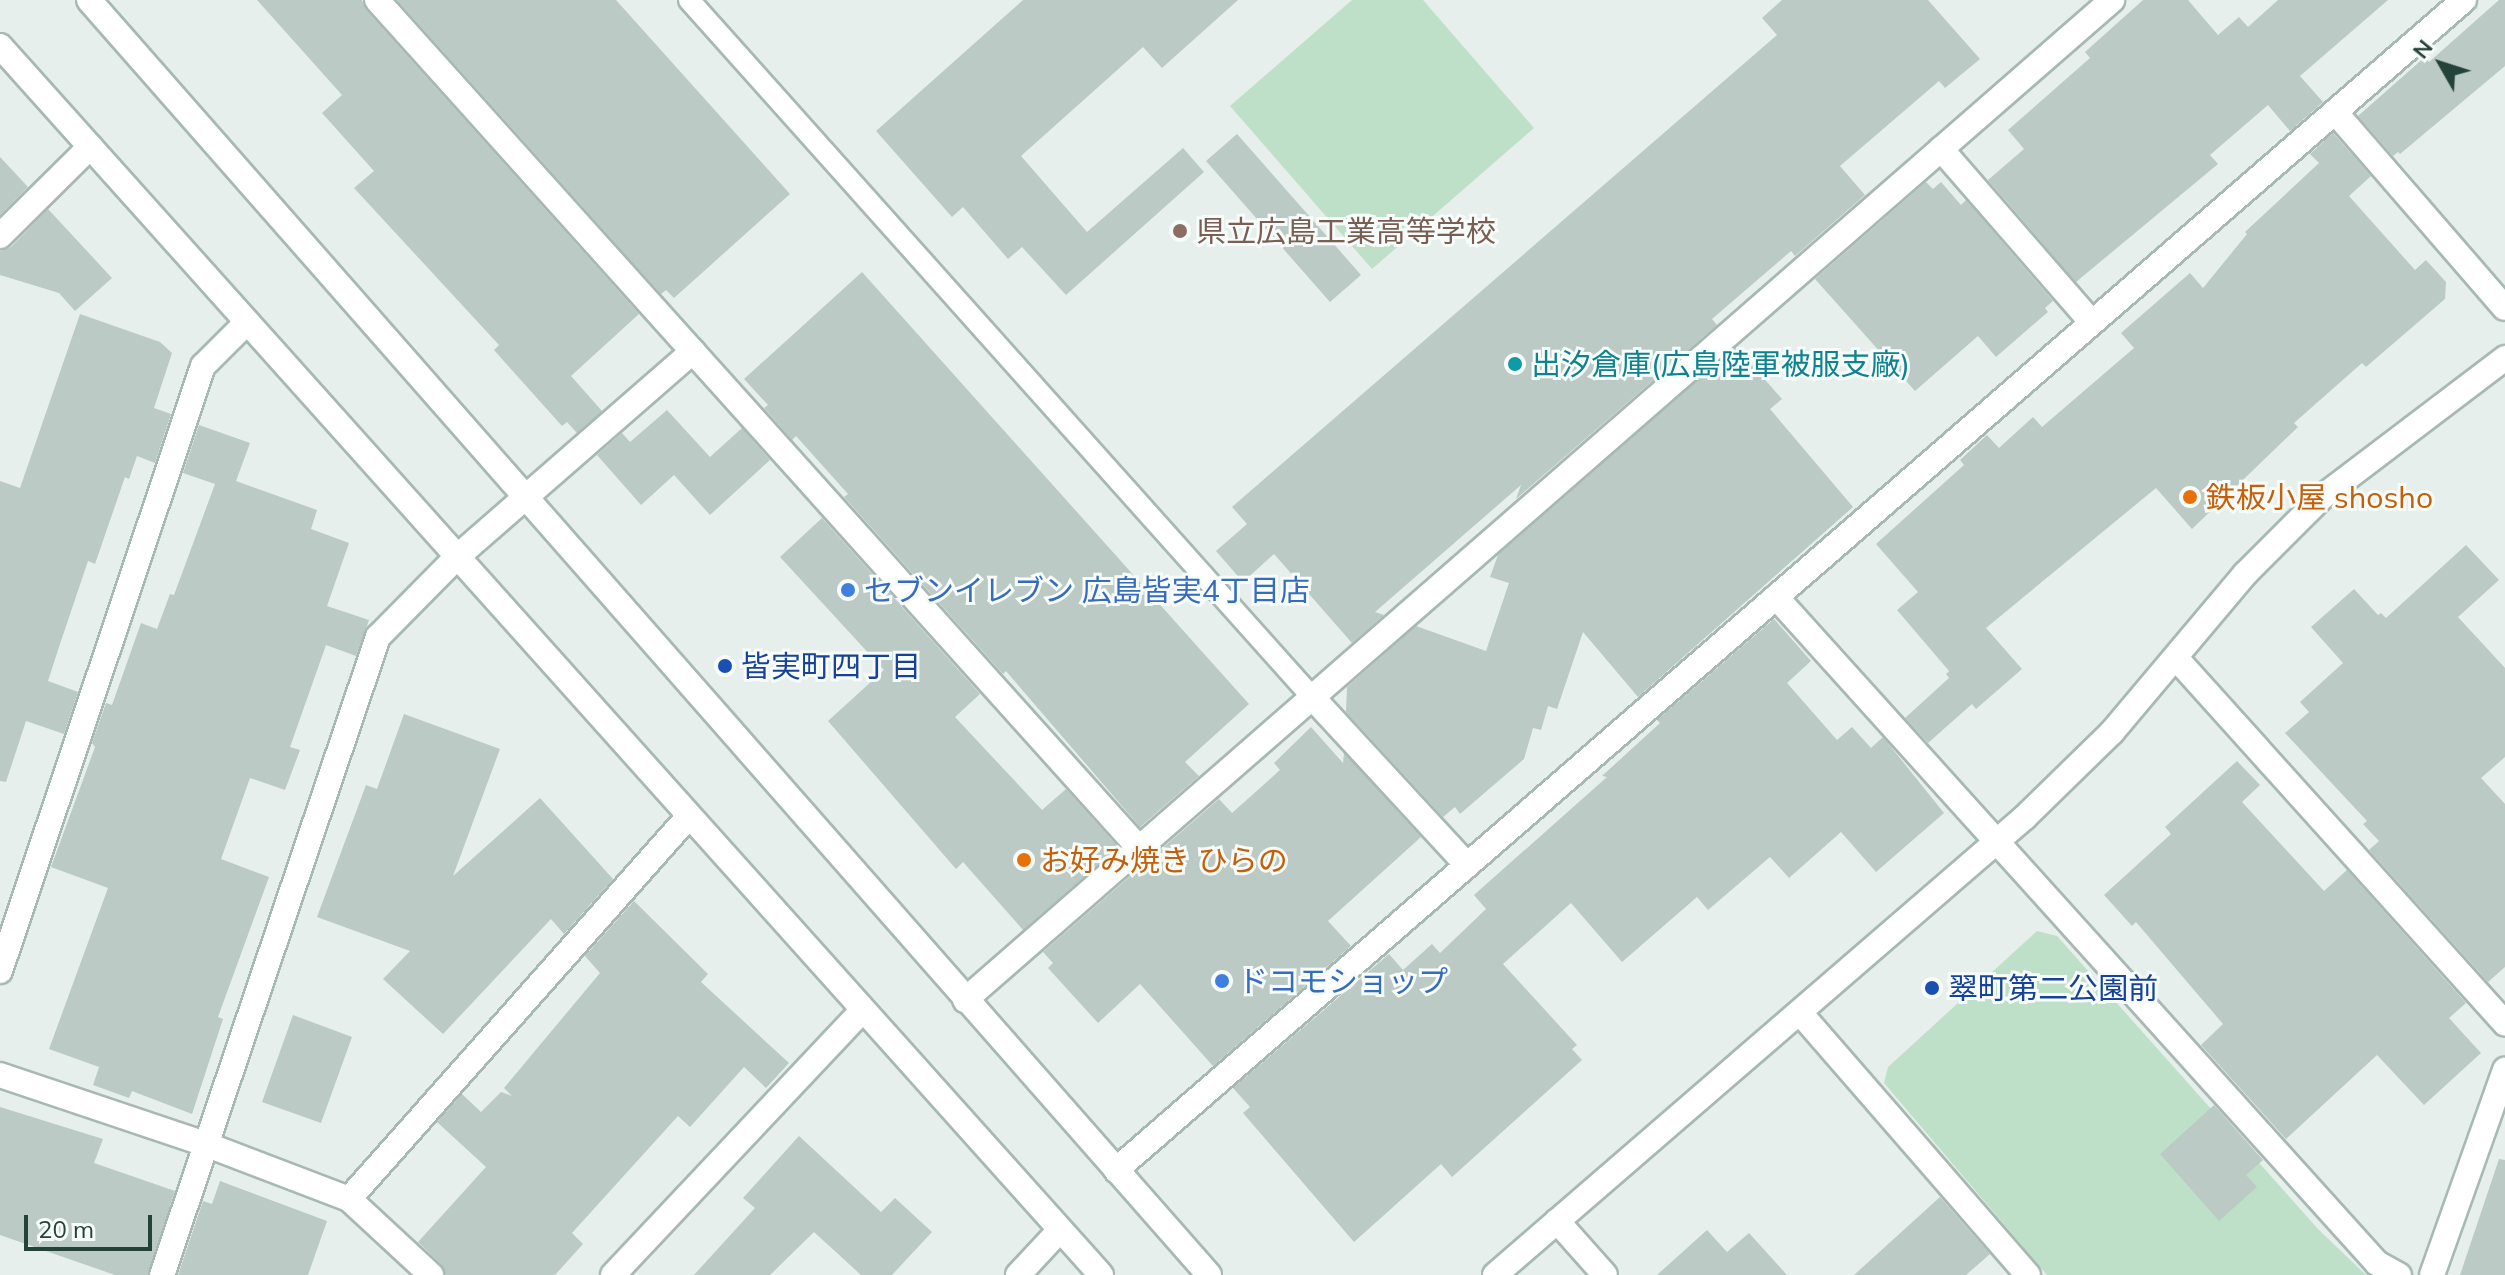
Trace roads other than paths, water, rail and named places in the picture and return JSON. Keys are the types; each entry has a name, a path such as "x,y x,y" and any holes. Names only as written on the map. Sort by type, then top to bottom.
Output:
{"street":[{"path":"89,0 1209,1275"},
{"path":"377,0 1139,848"},
{"path":"965,1000 2112,0"},
{"path":"1116,1170 2464,0"},
{"path":"0,46 1101,1275"},
{"path":"2335,112 2505,308"},
{"path":"0,236 90,147"},
{"path":"1941,149 2092,323"},
{"path":"0,971 203,366 247,322"},
{"path":"162,1275 378,637 457,557 693,351"},
{"path":"1495,1275 1998,841 2112,732 2245,574 2322,497 2505,358"},
{"path":"1776,597 2377,1263 2399,1275"},
{"path":"2176,658 2505,1024"},
{"path":"1312,697 1467,865"},
{"path":"349,1199 689,816"},
{"path":"613,1275 863,1010"},
{"path":"1801,1014 2028,1275"},
{"path":"2432,1275 2505,1070"},
{"path":"0,1075 205,1144 349,1199 431,1275"},
{"path":"1557,1221 1605,1275"},
{"path":"1018,1275 1060,1230"}],"lane":[{"path":"689,0 1312,697"}],"place":[{"name":"県立広島工業高等学校","path":"1180,231"},
{"name":"出汐倉庫(広島陸軍被服支廠)","path":"1515,364"},
{"name":"鉄板小屋 shosho","path":"2190,497"},
{"name":"セブンイレブン 広島皆実4丁目店","path":"848,590"},
{"name":"皆実町四丁目","path":"725,666"},
{"name":"お好み焼き ひらの","path":"1024,860"},
{"name":"ドコモショップ","path":"1222,981"},
{"name":"翠町第二公園前","path":"1932,988"}]}
